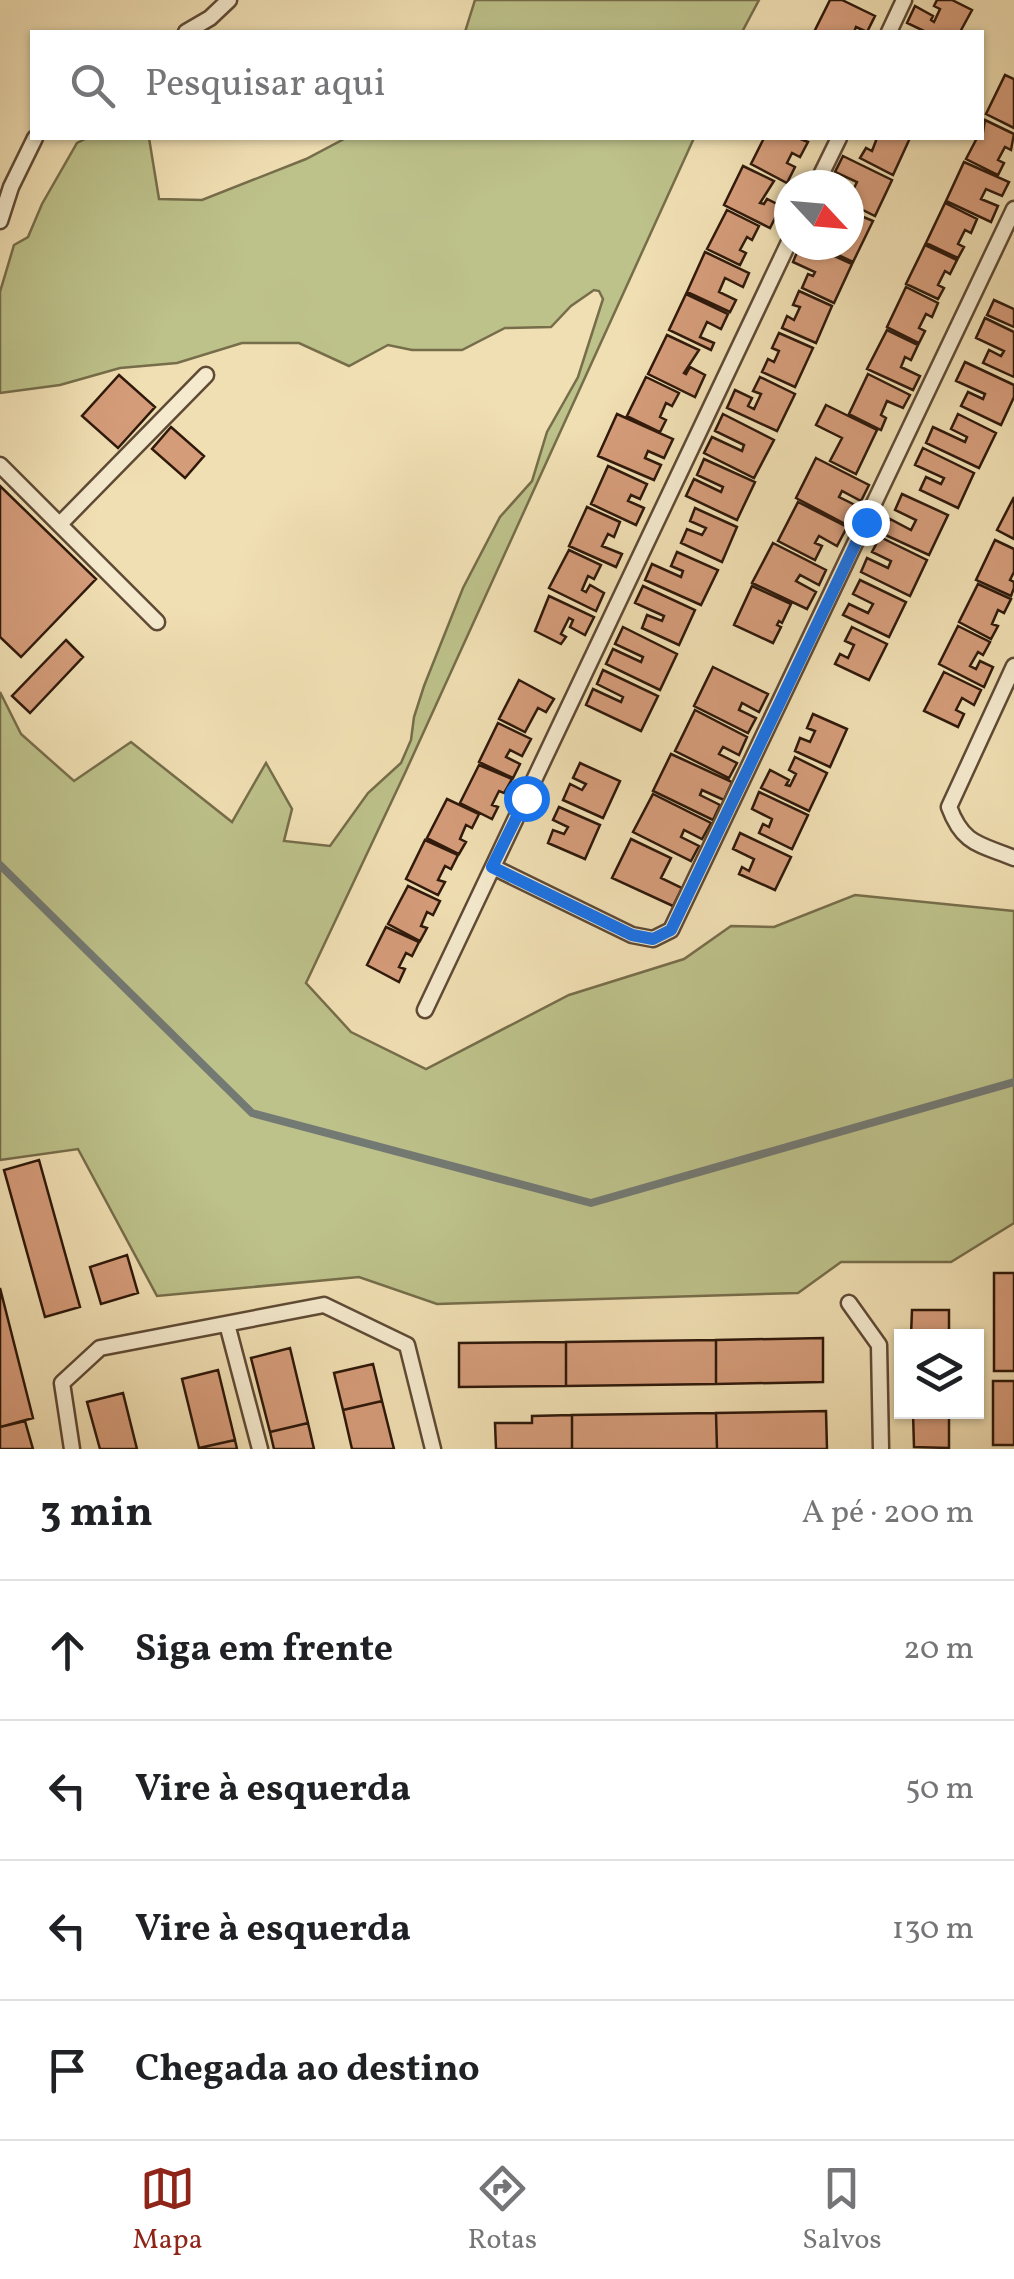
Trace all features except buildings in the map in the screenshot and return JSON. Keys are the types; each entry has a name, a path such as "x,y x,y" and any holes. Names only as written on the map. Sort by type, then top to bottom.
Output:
{"lane":[{"path":"189,30 229,0"},
{"path":"889,30 904,0"},
{"path":"0,221 11,187 34,140"},
{"path":"823,170 838,140"},
{"path":"492,867 632,935 653,939 671,930 1014,209"},
{"path":"425,1010 780,260"},
{"path":"60,524 206,375"},
{"path":"0,464 157,622"},
{"path":"1014,666 949,808 958,830 978,844 1014,858"},
{"path":"849,1303 879,1345 881,1449"},
{"path":"72,1449 62,1384 100,1348 324,1305 407,1345 433,1449"},
{"path":"227,1324 260,1449"}],"green space":[{"path":"475,0 759,0 743,30 466,30"},
{"path":"149,140 159,199 202,200 306,159 342,140 693,140 306,983 351,1032 426,1069 569,995 684,959 731,926 774,927 855,895 1014,911 1014,1223 951,1262 841,1262 798,1293 437,1304 359,1277 157,1296 78,1149 0,1160 0,692 21,734 74,781 131,742 232,822 266,763 292,809 284,841 330,846 368,793 401,763 424,686 463,588 500,517 532,481 547,432 578,377 603,299 594,290 551,327 505,328 462,350 412,350 388,345 349,366 299,343 242,343 177,363 120,368 60,385 0,393 0,292 14,245 28,237 77,143"}],"waterway":[{"path":"0,865 252,1113 591,1203 1014,1082"}],"route":[{"path":"526,798 492,867 632,935 653,939 671,930 866,522"}]}
